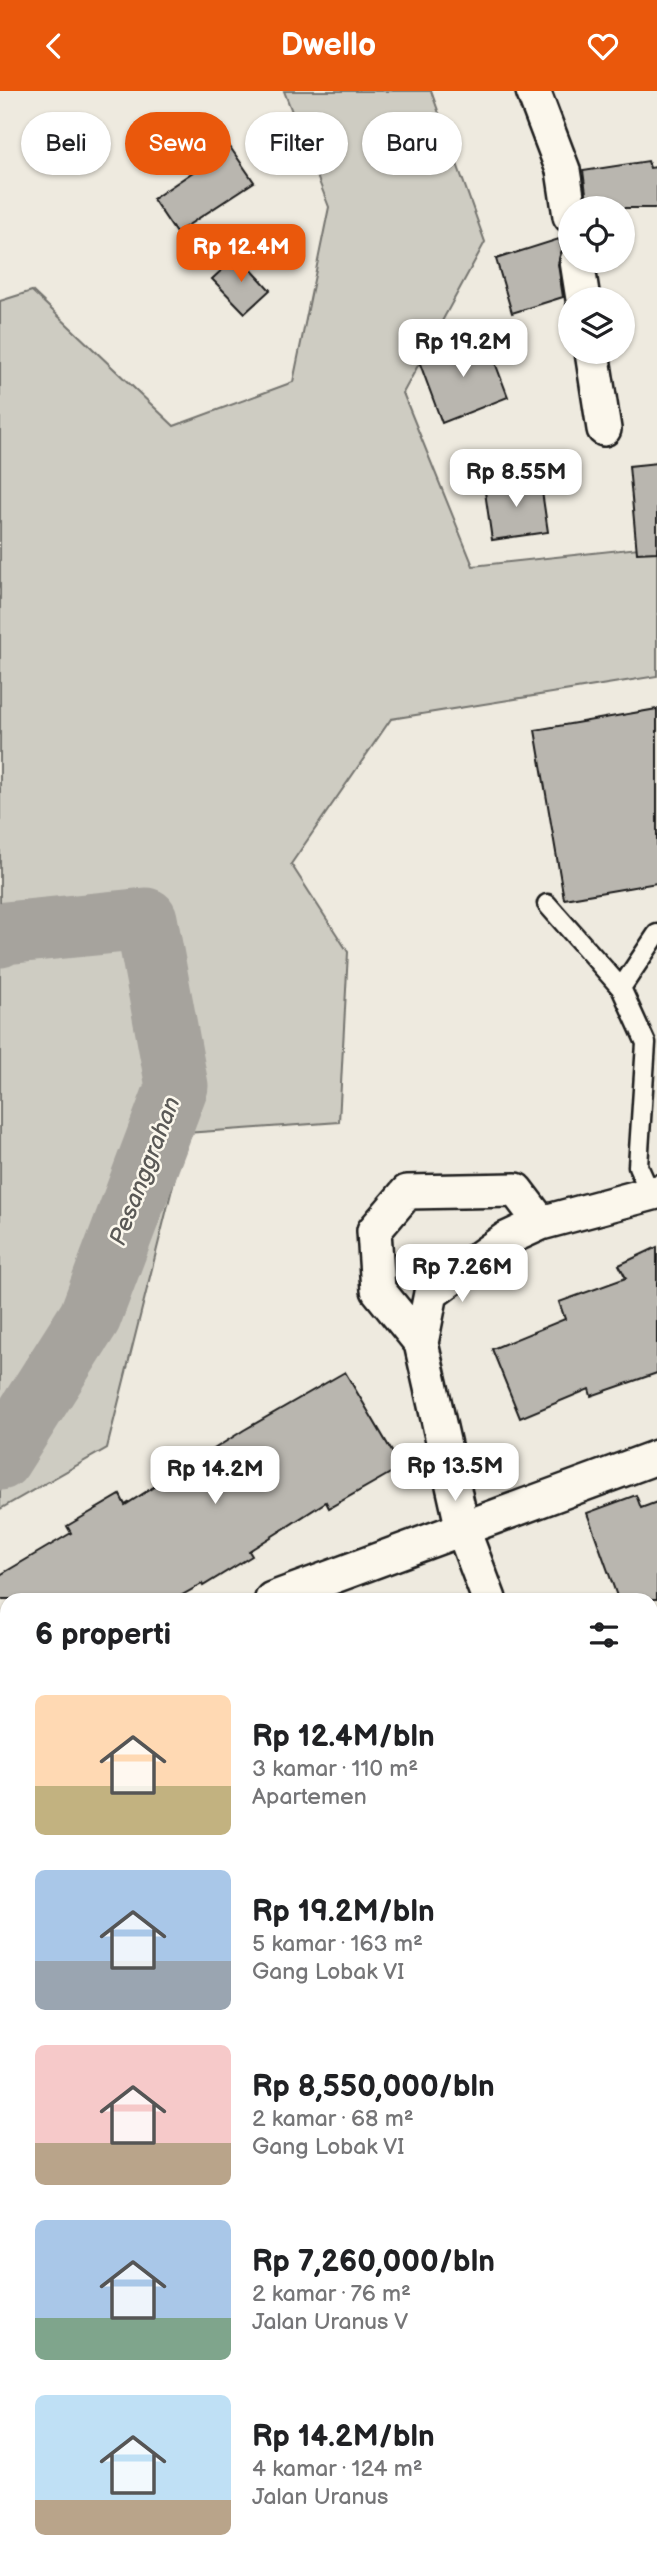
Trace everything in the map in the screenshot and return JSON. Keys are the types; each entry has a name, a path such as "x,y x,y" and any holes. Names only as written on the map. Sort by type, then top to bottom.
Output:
{"street":[{"path":"533,91 563,170 567,196"},
{"path":"594,364 604,429"},
{"path":"421,1343 377,1290 374,1231 407,1192 516,1190 541,1223"},
{"path":"487,1593 463,1530 421,1343 432,1293 506,1239 541,1223 654,1194"},
{"path":"289,1593 657,1457"}],"lane":[{"path":"547,904 621,988 646,1043 638,1166 654,1194"},
{"path":"621,988 657,934"}],"shaded area":[{"path":"284,91 431,91 439,112 362,112 362,175 461,175 485,242 403,393 473,566 657,546 657,676 391,719 291,864 348,952 339,1122 186,1133 107,1448 0,1509 0,301 32,291 174,426 293,382 329,207 317,175 348,175 348,112 292,112"}],"building":[{"path":"231,148 245,169 245,175 249,175 254,182 176,233 153,199 189,175 231,175"},
{"path":"648,161 650,168 657,167 657,208 635,208 635,196 586,196 583,171"},
{"path":"558,239 558,273 561,287 558,287 558,299 512,313 496,259"},
{"path":"238,255 270,290 245,313 212,279"},
{"path":"485,336 508,397 442,423 419,361"},
{"path":"657,463 657,552 637,553 629,466"},
{"path":"540,478 548,532 492,540 484,485"},
{"path":"657,709 657,883 564,899 535,730"},
{"path":"657,1247 657,1373 591,1396 589,1389 520,1418 492,1349 565,1319 559,1302 626,1278 619,1265"},
{"path":"345,1372 401,1467 329,1508 326,1502 249,1551 252,1556 203,1586 202,1584 186,1593 0,1593 0,1575 71,1533 67,1526 120,1495 125,1505 244,1430"},
{"path":"636,1495 641,1508 657,1502 657,1593 616,1593 587,1513"}],"waterway":[{"name":"Pesanggrahan","path":"0,936 5,933 146,919 177,1086 90,1317 0,1459"}]}
